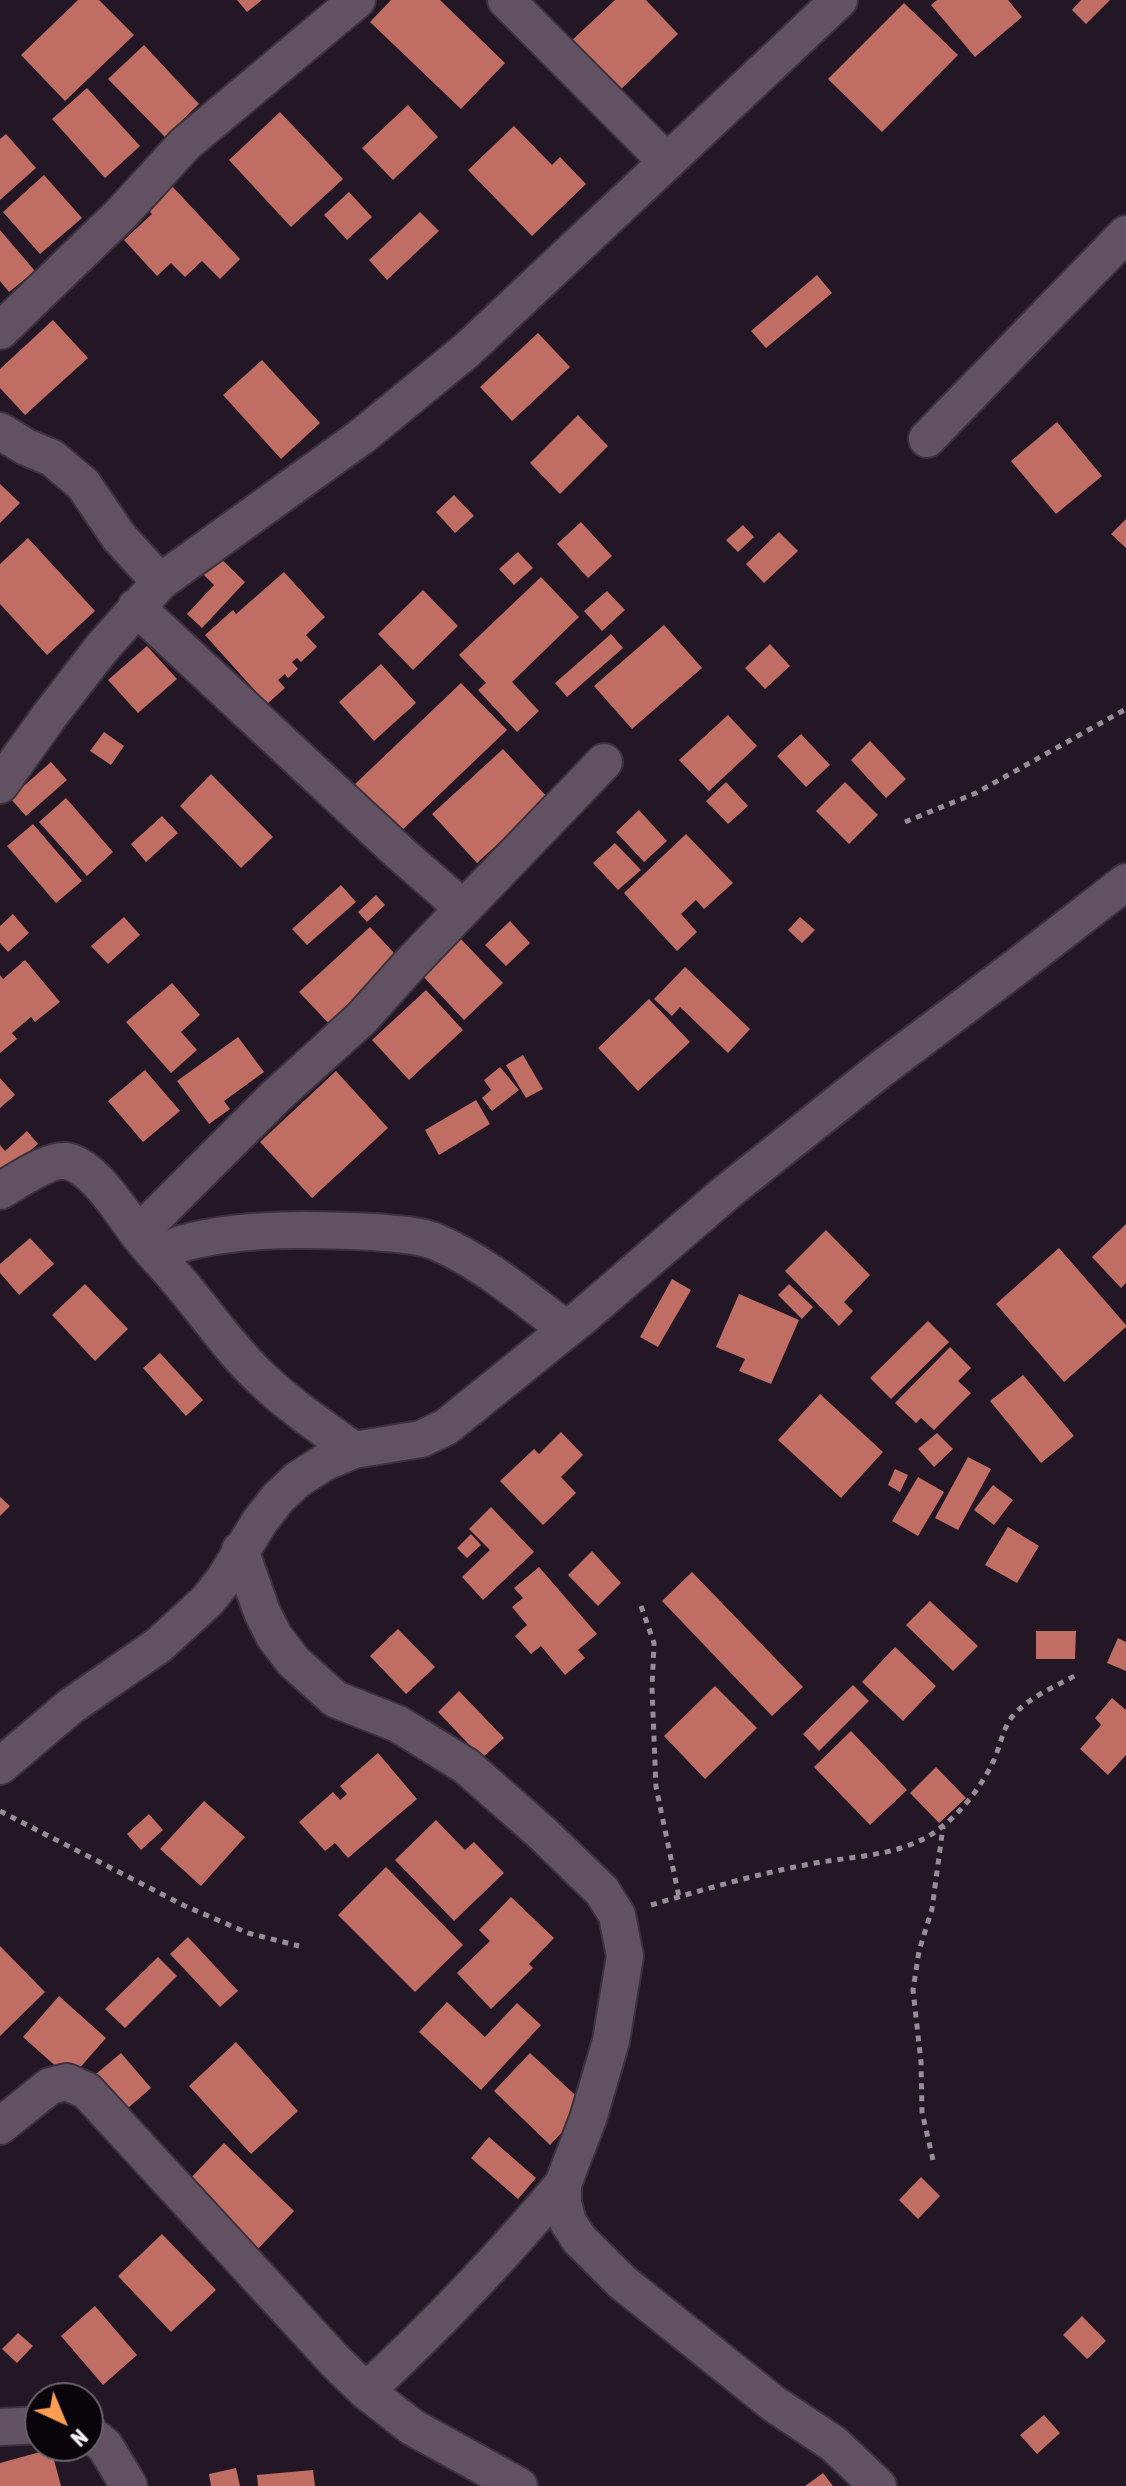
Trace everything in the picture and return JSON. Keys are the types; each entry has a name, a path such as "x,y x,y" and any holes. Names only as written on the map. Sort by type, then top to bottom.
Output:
{"street":[{"path":"0,331 121,214 185,144 357,0"},
{"path":"506,0 667,162"},
{"path":"0,785 50,715 148,595 361,437 467,350 839,0"},
{"path":"927,439 1126,234"},
{"path":"0,431 52,458 83,484 119,537 148,595 401,854 463,908"},
{"path":"148,1245 275,1097 362,1018 604,762"},
{"path":"0,1766 71,1706 159,1645 208,1600 278,1498 297,1480 325,1462 354,1450 421,1439 446,1427 774,1154 1126,882"},
{"path":"0,1191 54,1161 78,1166 112,1196 221,1335 261,1378 295,1408 354,1450"},
{"path":"148,1245 181,1243 225,1234 339,1230 402,1234 430,1240 453,1250 516,1291 566,1329"},
{"path":"240,1550 274,1636 304,1672 335,1699 398,1724 466,1766 542,1833 602,1891 617,1915 625,1956 611,2041 588,2119 563,2184 515,2241 366,2391"},
{"path":"0,2126 50,2086 67,2082 87,2091 366,2391 412,2427 519,2486"},
{"path":"563,2184 563,2203 568,2222 579,2239 615,2275 774,2404 834,2444 878,2486"},
{"path":"0,2427 24,2426"},
{"path":"104,2445 129,2486"}],"path":[{"path":"905,822 976,793 1126,709"},
{"path":"641,1606 654,1643 652,1689 656,1787 679,1897"},
{"path":"617,1915 806,1864 892,1851 923,1840 943,1826 986,1777 1011,1717 1034,1699 1078,1674"},
{"path":"0,1811 198,1911 248,1933 299,1946"},
{"path":"933,2160 922,2112 921,2062 913,1990 919,1951 932,1909 943,1826"}],"building":[{"path":"78,0 99,0 134,35 65,101 21,55"},
{"path":"237,0 262,0 247,12"},
{"path":"391,0 440,0 505,63 461,109 370,22"},
{"path":"615,0 646,0 678,34 617,93 569,43"},
{"path":"937,0 1008,0 1022,17 975,57 931,5"},
{"path":"1081,0 1110,0 1086,24 1072,10"},
{"path":"904,3 958,55 882,132 828,79"},
{"path":"144,45 199,104 165,137 108,79"},
{"path":"87,88 140,146 105,178 52,119"},
{"path":"408,105 438,137 393,180 362,148"},
{"path":"280,112 343,179 291,227 229,160"},
{"path":"514,126 552,165 560,157 586,184 532,236 468,170"},
{"path":"6,134 36,168 0,200 0,139"},
{"path":"44,175 82,218 40,254 3,212"},
{"path":"171,185 240,259 220,279 202,261 185,277 171,263 157,276 124,240 152,214 147,209"},
{"path":"349,192 372,217 347,240 324,215"},
{"path":"420,212 439,231 387,280 369,260"},
{"path":"0,230 35,271 9,292 0,281"},
{"path":"817,275 832,293 766,348 751,331"},
{"path":"53,320 88,358 25,415 0,388 0,369"},
{"path":"538,333 570,367 512,421 480,387"},
{"path":"262,360 320,423 281,459 223,395"},
{"path":"578,415 608,446 560,494 530,463"},
{"path":"1057,422 1102,476 1056,514 1011,461"},
{"path":"0,484 20,503 0,523"},
{"path":"454,495 474,516 455,533 436,512"},
{"path":"1126,519 1126,548 1111,534"},
{"path":"581,522 612,556 588,578 557,544"},
{"path":"743,525 754,537 738,552 726,540"},
{"path":"779,532 798,551 764,583 746,564"},
{"path":"28,538 95,611 47,655 0,604 0,564"},
{"path":"518,552 533,568 514,585 499,569"},
{"path":"217,555 245,582 202,628 187,614 214,585 201,572"},
{"path":"284,572 325,617 306,635 317,647 301,662 297,658 292,662 298,669 288,678 285,674 278,680 285,688 267,704 205,635 233,610 236,614"},
{"path":"541,577 579,617 512,682 539,711 517,732 478,690 486,683 459,655"},
{"path":"423,590 458,626 413,670 378,634"},
{"path":"607,591 625,610 602,631 584,611"},
{"path":"664,625 702,668 632,729 594,686"},
{"path":"611,634 623,648 567,697 555,683"},
{"path":"770,644 790,666 765,689 745,668"},
{"path":"147,646 177,679 138,713 108,680"},
{"path":"381,664 416,703 374,741 339,702"},
{"path":"461,683 507,730 398,834 353,786"},
{"path":"728,715 757,746 709,791 679,760"},
{"path":"104,732 124,746 111,765 90,751"},
{"path":"801,734 830,765 806,787 777,756"},
{"path":"870,741 906,779 886,798 851,760"},
{"path":"503,749 548,798 477,863 432,814"},
{"path":"51,762 67,780 26,816 10,798"},
{"path":"211,774 273,837 241,868 180,806"},
{"path":"726,782 748,806 728,824 706,801"},
{"path":"845,782 878,815 849,844 816,811"},
{"path":"66,798 113,852 87,876 39,822"},
{"path":"639,810 667,841 644,862 616,832"},
{"path":"162,816 178,833 146,862 131,844"},
{"path":"33,824 82,881 56,903 7,846"},
{"path":"686,834 733,883 704,909 696,900 681,914 697,932 677,951 624,893"},
{"path":"615,843 641,870 618,890 593,863"},
{"path":"341,885 356,902 307,945 292,929"},
{"path":"376,895 385,905 367,922 358,912"},
{"path":"13,914 29,933 8,952 0,943 0,926"},
{"path":"124,917 140,935 108,964 91,946"},
{"path":"800,917 815,930 802,943 788,930"},
{"path":"510,921 530,943 506,966 485,945"},
{"path":"370,927 405,965 335,1030 299,992"},
{"path":"457,935 503,983 464,1020 418,971"},
{"path":"25,960 60,1002 35,1022 31,1017 12,1033 17,1039 0,1053 0,975 3,979"},
{"path":"685,967 750,1029 728,1053 680,1007 672,1016 654,999"},
{"path":"172,983 200,1015 181,1032 197,1050 171,1073 126,1022"},
{"path":"426,990 463,1030 409,1080 372,1040"},
{"path":"649,999 690,1042 638,1091 598,1048"},
{"path":"238,1037 264,1072 224,1101 230,1109 209,1124 177,1081"},
{"path":"523,1055 543,1089 526,1098 506,1065"},
{"path":"500,1067 519,1090 492,1111 482,1098 491,1090 484,1080"},
{"path":"145,1070 180,1111 143,1142 108,1101"},
{"path":"336,1071 388,1128 312,1198 260,1142"},
{"path":"0,1078 15,1095 0,1108"},
{"path":"476,1100 490,1124 439,1155 425,1130"},
{"path":"27,1131 38,1144 3,1174 0,1170 0,1145 5,1151"},
{"path":"1126,1224 1126,1283 1121,1288 1092,1257"},
{"path":"826,1230 870,1275 844,1302 853,1311 839,1326 785,1271"},
{"path":"30,1238 54,1264 19,1295 0,1273 0,1264"},
{"path":"1059,1248 1126,1325 1064,1382 996,1304"},
{"path":"672,1279 691,1290 658,1347 640,1337"},
{"path":"85,1284 128,1329 95,1361 52,1315"},
{"path":"789,1284 813,1307 802,1319 778,1295"},
{"path":"739,1294 799,1320 771,1384 739,1371 745,1359 716,1347"},
{"path":"928,1321 949,1342 891,1399 870,1378"},
{"path":"950,1347 971,1368 958,1381 971,1393 934,1430 921,1418 916,1423 895,1403"},
{"path":"160,1353 203,1400 186,1416 143,1368"},
{"path":"1023,1375 1074,1436 1041,1463 990,1401"},
{"path":"820,1394 883,1452 841,1498 778,1440"},
{"path":"561,1432 583,1455 561,1477 576,1493 543,1525 500,1481 534,1449 539,1454"},
{"path":"937,1433 953,1449 934,1467 918,1449"},
{"path":"968,1457 991,1469 958,1530 935,1518"},
{"path":"895,1469 908,1475 900,1492 888,1485"},
{"path":"918,1477 944,1492 918,1536 892,1521"},
{"path":"993,1485 1013,1500 994,1525 974,1510"},
{"path":"0,1497 10,1506 0,1516"},
{"path":"491,1507 534,1552 483,1600 462,1577 490,1550 469,1529"},
{"path":"1008,1527 1039,1546 1017,1583 985,1565"},
{"path":"471,1534 481,1545 467,1558 457,1548"},
{"path":"592,1551 621,1583 598,1606 568,1575"},
{"path":"539,1567 597,1634 578,1650 585,1658 565,1675 541,1646 531,1654 515,1636 527,1625 512,1607 523,1598 514,1588"},
{"path":"692,1572 803,1687 772,1716 662,1601"},
{"path":"930,1601 978,1646 953,1671 906,1625"},
{"path":"398,1629 435,1667 406,1694 370,1656"},
{"path":"1036,1631 1076,1631 1075,1659 1036,1659"},
{"path":"1118,1638 1126,1642 1126,1671 1107,1663"},
{"path":"895,1647 936,1686 903,1721 862,1682"},
{"path":"853,1685 869,1701 819,1751 803,1734"},
{"path":"715,1686 757,1728 705,1779 664,1736"},
{"path":"459,1691 504,1738 482,1758 438,1712"},
{"path":"1112,1698 1126,1710 1126,1755 1108,1775 1080,1749 1101,1725 1095,1718"},
{"path":"851,1731 907,1790 870,1825 814,1767"},
{"path":"378,1753 417,1799 348,1858 335,1843 325,1851 299,1822 333,1792 340,1800 347,1794 340,1786"},
{"path":"936,1767 966,1798 939,1823 910,1793"},
{"path":"204,1801 245,1837 201,1886 160,1849"},
{"path":"149,1814 163,1830 141,1850 127,1834"},
{"path":"436,1820 465,1850 474,1842 504,1873 454,1921 395,1860"},
{"path":"386,1867 463,1945 415,1992 338,1915"},
{"path":"511,1897 554,1938 529,1964 533,1968 491,2009 457,1973 490,1941 479,1930"},
{"path":"188,1937 238,1991 220,2007 170,1954"},
{"path":"0,1946 45,1992 0,2036"},
{"path":"158,1957 177,1976 125,2028 105,2009"},
{"path":"59,1996 106,2038 70,2079 23,2037"},
{"path":"447,2002 485,2037 517,2003 541,2025 481,2090 419,2032"},
{"path":"236,2042 298,2111 251,2154 189,2086"},
{"path":"121,2053 151,2088 121,2114 90,2079"},
{"path":"530,2053 587,2106 550,2145 494,2091"},
{"path":"489,2137 536,2178 518,2199 471,2158"},
{"path":"224,2143 294,2211 257,2250 186,2183"},
{"path":"921,2177 940,2196 918,2219 899,2200"},
{"path":"162,2234 216,2290 171,2332 118,2276"},
{"path":"95,2306 137,2355 104,2384 61,2336"},
{"path":"1082,2316 1106,2341 1087,2359 1063,2335"},
{"path":"18,2333 33,2346 17,2363 2,2349"},
{"path":"1044,2415 1060,2433 1037,2454 1020,2435"},
{"path":"24,2456 24,2462 55,2462 61,2486 0,2486 0,2463"},
{"path":"236,2468 240,2486 211,2486 209,2474"},
{"path":"313,2470 315,2486 258,2486 257,2475"},
{"path":"823,2473 833,2486 805,2486"}]}
